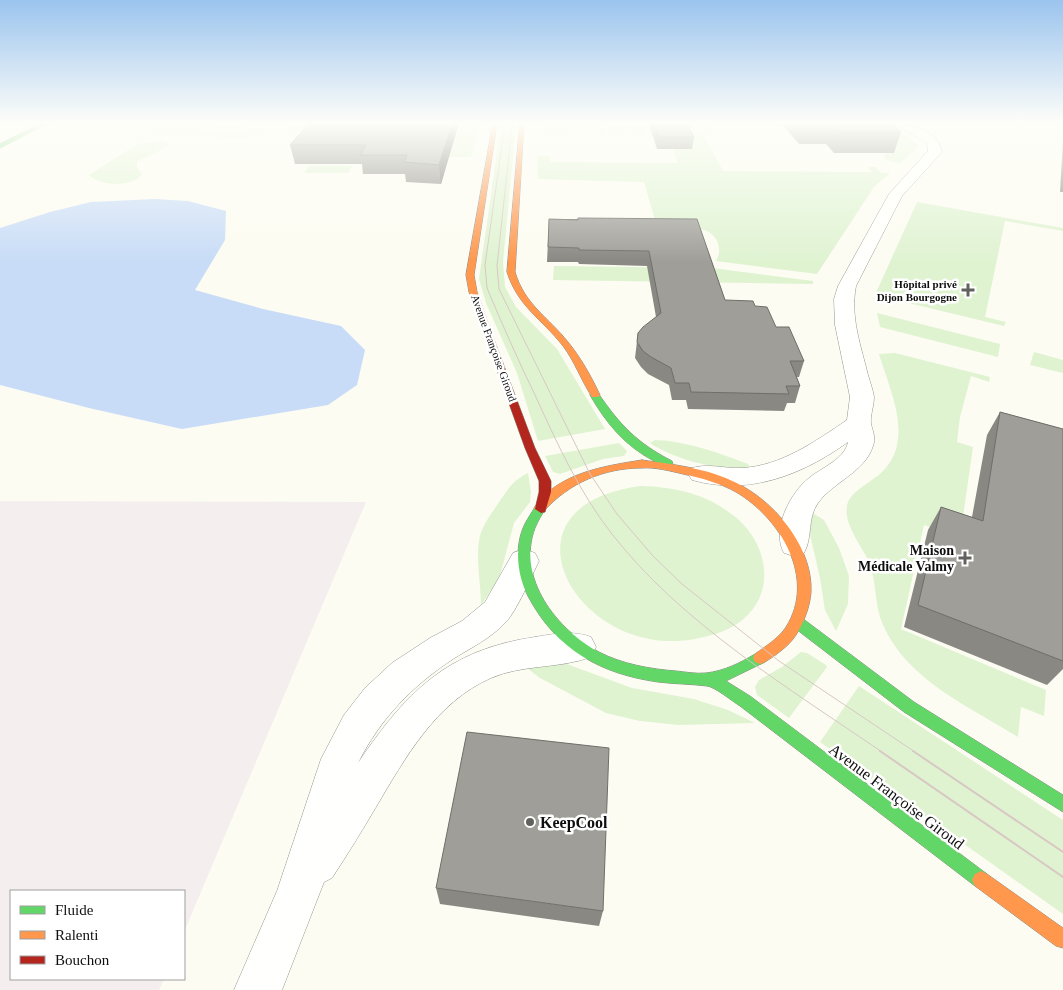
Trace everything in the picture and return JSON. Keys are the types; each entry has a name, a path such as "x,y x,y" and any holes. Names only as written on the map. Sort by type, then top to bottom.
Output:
{"street":[{"name":"Avenue Françoise Giroud","path":"487,170 470,276 472,292 530,448 545,481 545,492 540,509"},
{"name":"Avenue Françoise Giroud","path":"519,170 511,272 512,283 524,304 562,339 574,354 607,413 620,432 651,456 674,467"},
{"path":"794,546 794,530 799,511 806,498 817,485 851,460 860,447 862,435 859,423 862,397 845,325 844,311 847,286 864,250 896,194 919,170"},
{"path":"701,474 742,477 763,475 793,464 830,443 859,423"},
{"name":"Avenue Françoise Giroud","path":"642,464 674,467 719,480 754,498 781,524 794,546 799,555 805,588 796,622 777,647 746,666 710,679 659,677 626,670 596,658 570,642 542,612 525,578 523,546 533,517 554,493 579,478 609,468 642,464"},
{"path":"258,990 298,894 340,759 357,726 378,700 404,674 442,648 474,631 496,611 524,561"},
{"path":"796,622 908,707 1063,804"},
{"path":"298,894 394,742 417,712 431,698 468,674 498,660 534,652 579,647"},
{"name":"Avenue Françoise Giroud","path":"710,679 745,701 1024,912 1063,939"}],"shaded area":[{"path":"0,501 366,502 185,930 185,890 10,890 10,980 164,980 159,990 0,990"}],"green space":[{"path":"96,170 139,170 142,174 138,179 131,182 116,184 94,179 89,175"},
{"path":"306,170 350,170 348,173 304,173"},
{"path":"494,170 512,170 503,262 505,287 516,307 557,349 605,429 538,441 517,373 486,303 479,279"},
{"path":"538,170 872,172 871,170 879,170 881,173 890,173 874,187 817,274 716,261 719,246 714,237 706,230 685,227 636,228 655,220 644,182 538,179"},
{"path":"917,202 1063,228 1063,231 1005,221 985,317 1006,322 1004,326 875,295"},
{"path":"554,266 712,268 813,281 813,284 553,280"},
{"path":"877,313 1000,344 998,357 880,327"},
{"path":"1034,352 1063,360 1063,373 1030,365"},
{"path":"895,353 990,377 989,382 971,376 960,417 957,442 973,447 960,538 924,525 901,629 1046,690 1044,716 1021,707 1018,737 942,690 907,661 883,625 872,570 849,525 847,510 851,497 882,472 892,459 897,445 897,415 879,354"},
{"path":"655,440 703,448 748,464 751,469 712,466 685,459 672,455 650,443"},
{"path":"619,443 627,451 624,456 603,459 560,474 553,472 545,456"},
{"path":"528,473 531,492 530,502 514,523 499,579 481,605 478,552 481,532 514,482"},
{"path":"641,486 688,492 710,500 743,524 753,537 764,567 764,583 759,598 751,612 737,624 717,633 695,639 653,640 615,627 586,605 567,578 560,549 569,521 595,499"},
{"path":"811,512 824,520 839,548 849,576 848,604 836,631 825,610 809,530"},
{"path":"801,652 807,653 827,667 789,718 757,695 755,687 759,680 782,667"},
{"path":"564,663 632,688 694,699 728,710 755,723 679,725 640,721 606,713 540,678 527,668"},
{"path":"859,686 1063,820 1063,914 820,742"}],"water":[{"path":"155,199 188,201 226,211 225,240 195,290 263,309 341,326 365,350 357,385 328,405 182,429 0,385 0,228 50,212 91,202"}],"building":[{"path":"578,218 697,219 725,300 753,301 755,306 767,307 776,327 789,327 804,361 790,361 800,386 786,386 789,394 691,392 689,383 675,383 671,368 643,351 637,342 638,333 661,313 649,251 579,250 579,248 548,247 549,219 578,220"},
{"path":"1000,412 1063,429 1063,661 918,605 941,507 983,521"},
{"path":"467,732 609,748 603,911 436,888"}],"tram line":[{"path":"498,170 485,265 487,288 516,355 569,467 600,518 640,566 670,597 703,625 774,679 882,752"},
{"path":"507,170 497,266 499,289 590,474 617,514 653,556 682,584 779,661 915,752"},
{"path":"880,751 1063,877"},
{"path":"913,751 1063,852"}],"traffic: fast":[{"path":"595,395 610,418 626,436 644,451 668,464"},
{"path":"540,508 529,528 524,550 526,571 532,592 543,611 574,644 593,656 625,669 658,676 696,680 707,680 724,676 760,658"},
{"path":"797,622 909,707 1063,804"},
{"path":"710,679 745,701 981,880"}],"traffic: slow":[{"path":"485,326 473,292 470,275 487,170"},
{"path":"519,170 511,272 515,284 526,302 569,348 595,395"},
{"path":"642,464 693,472 729,484 758,501 786,533 796,552 802,571 804,592 801,612 788,635 777,646 760,658"},
{"path":"540,508 550,497 573,481 599,471 642,464"},
{"path":"981,880 1063,939"}],"traffic: jam":[{"path":"485,326 530,448 545,481 545,492 541,509"}],"place":[{"name":"Hôpital privé Dijon Bourgogne","path":"968,290"},
{"name":"Maison Médicale Valmy","path":"965,558"},
{"name":"KeepCool","path":"530,822"}]}
